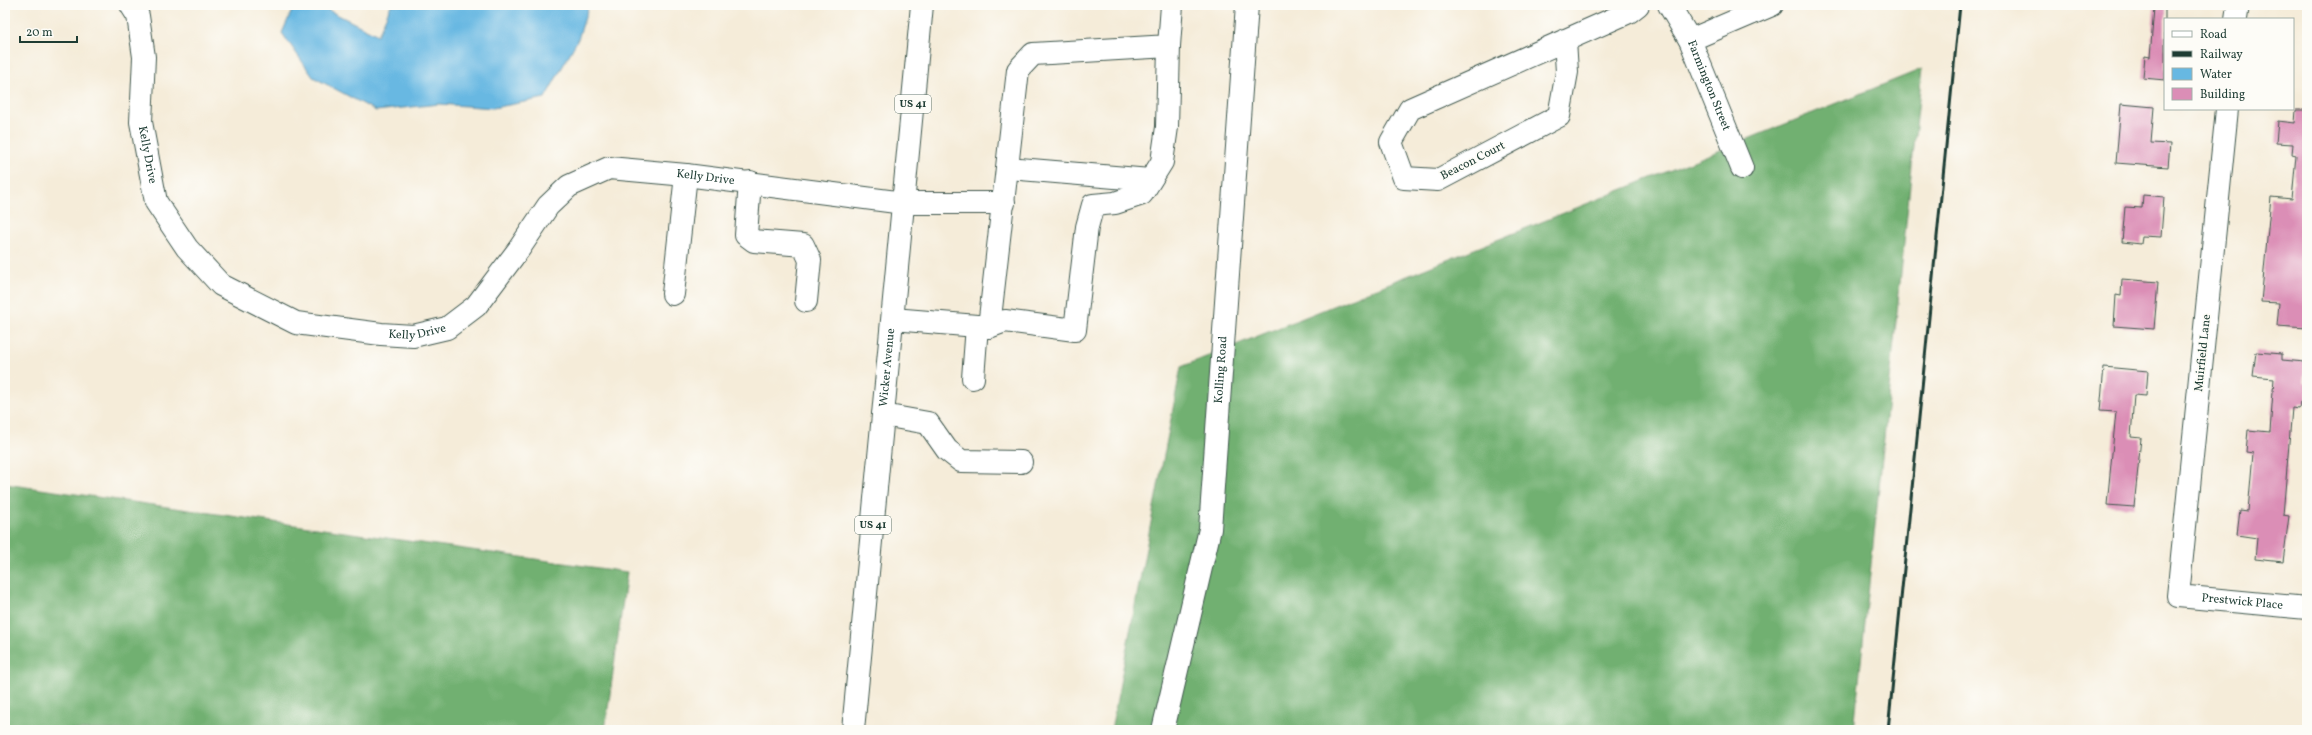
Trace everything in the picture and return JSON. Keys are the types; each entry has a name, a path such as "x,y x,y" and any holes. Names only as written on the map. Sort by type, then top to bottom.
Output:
{"main road":[{"name":"Kelly Drive","path":"131,5 138,16 144,57 141,122 156,202 187,248 221,285 296,323 381,334 413,336 447,328 476,306 519,249 548,206 568,186 610,168 750,182 904,203 1004,203"},
{"name":"Wicker Avenue","path":"853,730 922,5"},
{"path":"893,319 983,326 1004,321 1076,330 1087,228 1093,205 1114,203 1142,194 1162,162 1167,127 1169,46 1172,5"},
{"name":"Kolling Road","path":"1163,730 1210,529 1247,5"},
{"name":"Beacon Court","path":"1565,40 1567,72 1559,116 1438,180 1404,178 1392,142 1410,109 1565,40 1629,12 1638,5"},
{"name":"Farmington Street","path":"1669,5 1690,40 1742,168"},
{"path":"1690,40 1772,5"},
{"path":"2236,18 2238,5"},
{"path":"973,378 1004,203 1018,70 1033,54 1169,46"},
{"name":"Muirfield Lane","path":"2178,596 2227,110"},
{"path":"1008,168 1150,180"},
{"path":"673,294 686,175"},
{"path":"750,182 746,235 754,241 803,245 810,260 806,301"},
{"path":"884,415 928,423 947,450 961,461 1022,462"},
{"name":"Prestwick Place","path":"2178,596 2307,608"}],"green space":[{"path":"1922,69 1854,730 1111,730 1181,367"},
{"path":"5,484 627,572 605,730 5,730"}],"water":[{"path":"299,5 318,5 378,35 391,5 589,5 578,39 545,98 493,108 439,104 376,111 313,77 282,33 293,8"}],"building":[{"path":"2154,8 2165,8 2164,80 2143,78 2145,56 2150,57"},
{"path":"2121,104 2154,107 2151,143 2170,144 2168,167 2116,163"},
{"path":"2296,110 2307,110 2307,328 2277,326 2279,303 2261,302 2271,197 2292,199 2296,155 2292,154 2293,144 2276,143 2278,121 2295,123"},
{"path":"2143,195 2164,197 2161,237 2142,236 2141,244 2122,242 2125,207 2142,208"},
{"path":"2122,279 2158,282 2154,329 2114,326 2116,295 2121,296"},
{"path":"2256,352 2282,354 2282,360 2305,362 2303,383 2307,384 2307,403 2300,402 2299,409 2292,408 2283,515 2289,516 2283,562 2255,559 2257,538 2237,535 2240,510 2248,511 2253,453 2246,452 2248,430 2270,432 2274,378 2253,376"},
{"path":"2104,367 2148,371 2146,396 2134,395 2131,437 2141,438 2134,507 2107,505 2116,412 2100,411"}],"railway":[{"path":"1888,730 1960,5"}]}
